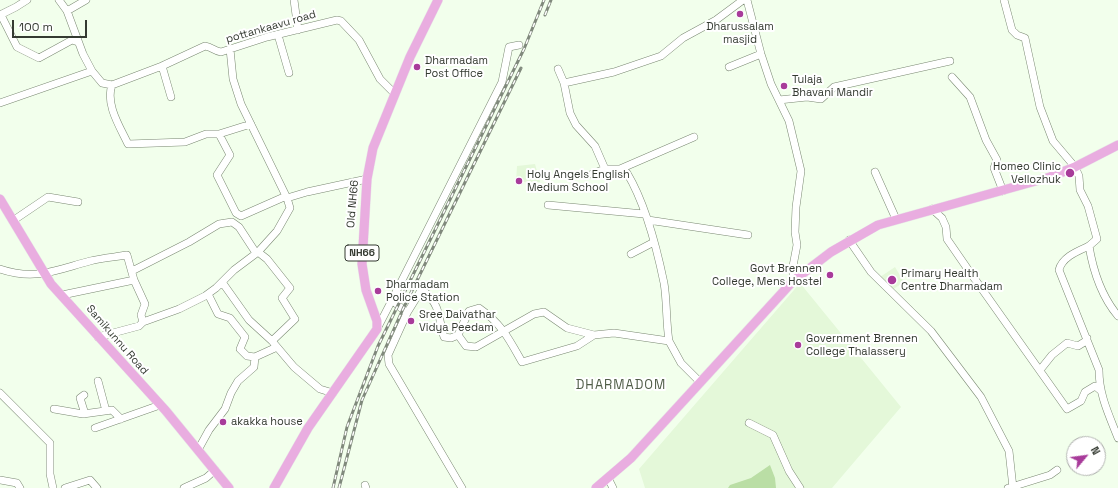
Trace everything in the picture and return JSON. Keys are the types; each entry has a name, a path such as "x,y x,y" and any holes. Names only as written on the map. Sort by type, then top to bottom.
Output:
{"main road":[{"name":"Old NH66","path":"377,329 377,321 366,290 362,264 368,179 372,148 410,57 438,0"},
{"path":"596,488 631,458 793,281 814,264 849,240 878,225 896,219 1050,177 1075,167 1118,145"},
{"name":"Samikunnu Road","path":"0,199 14,220 51,284 160,405 229,488"},
{"path":"274,488 308,428 377,329"}],"street":[{"path":"26,0 16,8 0,15 17,47 39,58 72,40 78,42"},
{"path":"59,0 67,11 78,42 92,71 102,83 112,85 109,94 114,115 128,144 185,142 206,134 219,134 251,124"},
{"path":"67,11 86,0"},
{"path":"294,0 298,30"},
{"path":"564,83 614,72 661,56 683,38 716,20 743,0"},
{"path":"747,0 761,54 789,121 801,171 794,232 797,245 793,266 793,281"},
{"path":"1004,0 1012,30 1017,35 1025,38 1040,108 1053,141 1075,167 1079,176 1080,190 1088,206 1097,240 1089,246 1077,251 1065,260 1060,264 1059,270 1099,370 1100,390 1107,414 1118,438"},
{"name":"pottankaavu road","path":"112,85 162,66 205,46 211,46 215,52 220,52 331,21 341,21 359,40 380,79 395,94"},
{"path":"278,35 289,73"},
{"path":"377,329 502,82 509,46 519,45"},
{"path":"98,337 139,326 143,322 179,309 208,294 234,270 257,252 277,231 290,208 287,198 236,90 230,49"},
{"path":"729,67 761,54"},
{"path":"779,100 807,97 821,98 834,87 950,62"},
{"path":"162,66 171,97"},
{"path":"558,69 564,83 570,112 576,125 595,146 605,169"},
{"path":"0,103 92,71"},
{"path":"952,77 970,97 986,140 997,160 994,168 1003,191"},
{"path":"219,134 230,155 217,175 236,213 241,216 284,197 287,198 306,192 368,179"},
{"path":"592,174 605,169 620,169 694,137"},
{"path":"620,169 629,177 646,217 654,242 664,284 665,321 669,341 681,363 700,382"},
{"path":"875,172 896,219"},
{"path":"14,220 48,197 78,202"},
{"path":"548,205 646,217 748,235"},
{"path":"932,209 942,218 946,227 947,239 1067,409 1081,401 1085,392 1095,386 1100,390"},
{"path":"132,271 219,224 232,222 239,227 257,252 267,259 290,288 282,298 295,319 272,341"},
{"path":"849,240 871,272 931,332 981,397 1009,451 1011,488 1050,475 1057,470"},
{"path":"631,254 654,242"},
{"path":"1089,246 1094,269 1107,299 1118,316"},
{"path":"0,269 22,275 45,274 92,260 127,255 134,280 145,304 141,315 143,322"},
{"path":"62,295 134,280"},
{"path":"222,282 247,318 272,341 294,368 320,389 333,393"},
{"path":"462,488 389,364 388,355 417,295 423,292 436,304 444,337 452,338 458,335 470,311 474,308 479,308 492,316 504,330 522,362 577,346 594,335"},
{"path":"208,294 218,314 230,318 245,337 240,349 247,356 255,357 277,347"},
{"path":"392,300 407,314"},
{"path":"458,335 466,346 473,347 534,314 544,312 571,330 594,335 614,333 669,341"},
{"path":"234,324 247,318"},
{"path":"1040,370 1052,355 1067,343 1078,346 1086,341 1087,338"},
{"path":"198,450 208,430 226,409 231,393 238,381 254,366 255,357"},
{"path":"98,381 106,411"},
{"path":"0,393 50,443 50,474 53,488"},
{"path":"84,395 80,398 85,414"},
{"path":"95,428 160,405"},
{"path":"54,409 75,414 115,411 121,419"},
{"path":"749,423 773,435 789,471 800,488"},
{"path":"184,488 206,478 215,470"},
{"path":"608,478 613,488"},
{"path":"0,480 17,483 20,488"},
{"path":"66,488 90,480 97,488"}],"shaded area":[{"path":"535,164 540,182 516,182 517,166"},
{"name":"Primary Health Centre Dharmadam","path":"895,267 904,282 892,290 880,277"},
{"name":"Government Brennen College Thalassery","path":"800,283 901,407 832,488 645,488 639,469"}],"green space":[{"path":"770,465 775,478 776,488 728,488 730,485 751,478"}],"railway":[{"path":"333,488 347,427 378,346 524,49 544,0"},
{"path":"545,15 551,0"},
{"path":"339,488 362,400 403,309 521,68"}],"place":[{"name":"Dharussalam masjid","path":"740,14"},
{"name":"Dharmadam Post Office","path":"417,67"},
{"name":"Tulaja Bhavani Mandir","path":"784,86"},
{"name":"Homeo Clinic Vellozhuk","path":"1070,173"},
{"name":"Holy Angels English Medium School","path":"519,181"},
{"name":"Govt Brennen College, Mens Hostel","path":"830,275"},
{"name":"Primary Health Centre Dharmadam","path":"892,280"},
{"name":"Dharmadam Police Station","path":"378,291"},
{"name":"Sree Daivathar Vidya Peedam","path":"411,321"},
{"name":"Government Brennen College Thalassery","path":"798,345"},
{"name":"akakka house","path":"223,422"}],"district":[{"name":"DHARMADOM","path":"621,385"}]}
